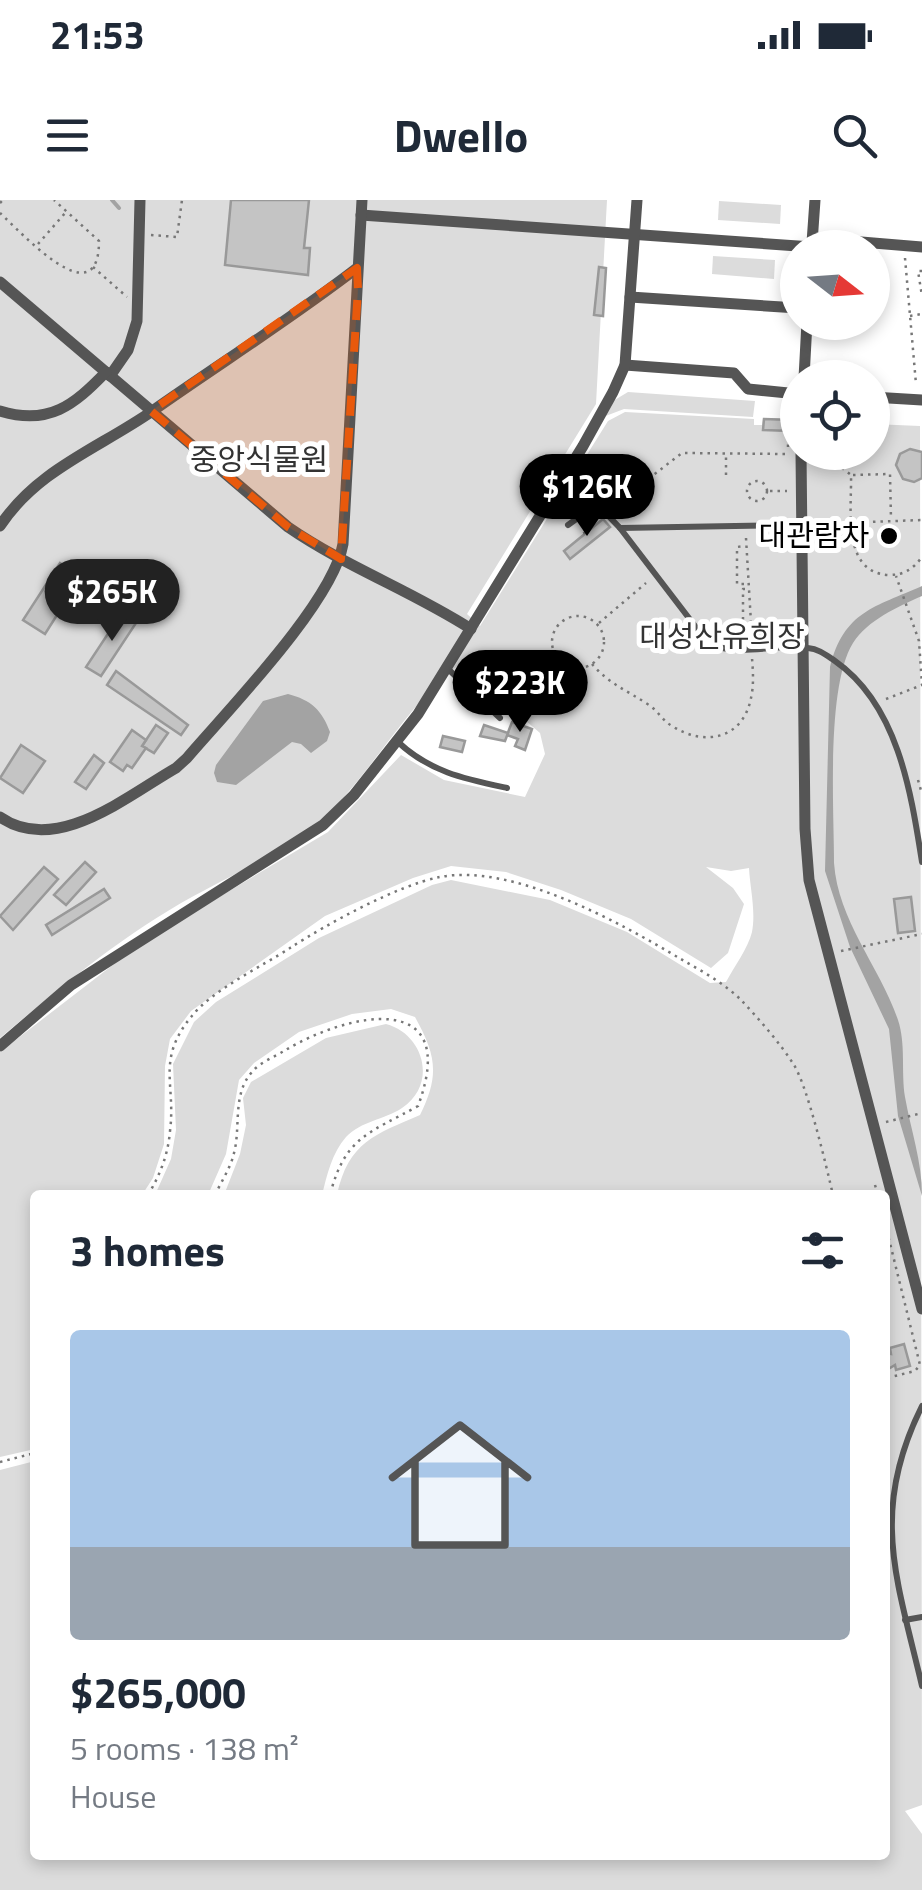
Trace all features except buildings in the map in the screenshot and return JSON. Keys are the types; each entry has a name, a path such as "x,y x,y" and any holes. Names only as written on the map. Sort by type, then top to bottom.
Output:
{"street":[{"path":"0,411 32,415 67,408 108,374 128,350 139,308 140,200"},
{"path":"0,817 22,829 56,830 98,814 176,768 269,662 320,595 340,558 362,200"},
{"path":"0,1046 71,985 323,825 354,794 418,714 583,446 625,365 636,200"},
{"path":"813,230 815,200"},
{"path":"361,214 780,242"},
{"path":"890,246 922,247"},
{"path":"0,526 46,476 151,412 357,268"},
{"path":"0,282 288,528 431,604 471,630"},
{"path":"630,296 780,307"},
{"path":"625,365 734,373 748,389 780,392"},
{"path":"890,398 922,400"},
{"path":"796,470 805,647 805,829 809,880 922,1309"}],"lane":[{"path":"568,525 597,504 708,643 723,648 819,650 864,686 893,740 908,789 922,862"},
{"path":"620,528 801,525"},
{"path":"446,667 500,718"},
{"path":"397,741 436,770 507,788"},
{"path":"922,1406 898,1463 890,1514 895,1581 922,1686"},
{"path":"905,1620 922,1617"}],"path":[{"path":"54,200 99,241 93,267"},
{"path":"137,234 178,237 182,200"},
{"path":"36,246 67,211"},
{"path":"0,213 68,272 78,274 93,267"},
{"path":"904,246 916,384"},
{"path":"93,267 139,308"},
{"path":"922,271 918,271 922,296"},
{"path":"910,316 922,314"},
{"path":"585,534 582,529 682,453 780,453"},
{"path":"726,454 726,476"},
{"path":"845,470 851,475 890,474 891,522"},
{"path":"851,475 853,546 861,562 876,572 895,574 910,570 922,557"},
{"path":"760,481 768,492 764,500 755,502 747,491 751,483 760,481"},
{"path":"768,492 789,491"},
{"path":"801,525 922,520"},
{"path":"746,526 747,586"},
{"path":"592,664 614,686 651,706 672,726 712,739 734,727 748,707 752,689 751,589 738,584 737,546 746,546"},
{"path":"875,703 922,685 920,642 895,574"},
{"path":"597,624 655,576"},
{"path":"747,586 742,589 744,627 752,627"},
{"path":"570,617 584,617 597,624 604,646 592,664 578,669 564,665 554,654 552,640 557,626 570,617"},
{"path":"151,1190 165,1162 171,1128 168,1074 174,1041 192,1016 212,999 339,918 439,877 461,876 503,880 556,895 626,926 699,969 741,1000 797,1071 832,1190"},
{"path":"840,952 922,934"},
{"path":"217,1190 234,1154 242,1089 252,1071 297,1043 340,1025 382,1017 403,1020 420,1035 430,1063 418,1106 356,1140 337,1168 331,1190"},
{"path":"885,1122 922,1113"},
{"path":"890,1242 920,1359 915,1371 890,1377"},
{"path":"0,1462 30,1454"}],"highlighted area":[{"path":"357,268 358,289 341,559 288,527 151,411"}],"green space":[{"path":"0,200 607,200 596,404 467,614 480,626 608,421 625,412 754,419 754,425 762,425 763,418 780,418 780,470 890,470 890,425 920,426 922,1805 905,1811 922,1834 922,1890 0,1890 0,1470 30,1462 30,1860 890,1860 890,1190 338,1190 356,1151 377,1135 420,1115 431,1088 433,1065 422,1030 415,1017 391,1009 352,1014 299,1032 254,1063 239,1080 226,1154 210,1190 157,1190 171,1159 176,1130 173,1064 194,1022 216,1002 319,938 432,885 451,880 550,900 627,932 710,983 726,982 752,932 749,868 731,871 706,867 733,888 744,904 728,953 711,968 631,919 561,890 506,872 451,866 325,916 191,1011 170,1039 165,1066 164,1144 145,1190 30,1190 30,1450 0,1457 0,1052 140,944 328,832 401,755 444,780 525,797 545,754 540,733 460,664 421,701 336,806 304,834 177,905 73,978 0,1038"},
{"path":"719,201 781,205 780,224 718,220"},
{"path":"713,256 775,260 774,279 712,274"},
{"path":"628,392 755,401 753,417 624,409 603,417 613,401"},
{"path":"386,1024 399,1029 410,1038 422,1061 423,1074 413,1098 402,1108 346,1137 334,1157 323,1190 226,1190 240,1154 246,1125 243,1098 251,1082 326,1038"}],"shaded area":[{"path":"922,586 922,596 875,621 853,643 839,688 833,781 837,884 851,924 898,1020 905,1097 922,1196 898,1116 889,1029 850,947 825,871 830,667 836,648 864,613"},
{"path":"288,694 303,699 319,712 330,732 327,741 311,753 292,742 236,785 217,782 216,765 263,701"}],"waterway":[{"path":"112,200 119,208"}],"place":[{"name":"대관람차","path":"889,536"}],"park label":[{"name":"중앙식물원","path":"259,460"},
{"name":"대성산유희장","path":"722,637"}]}
